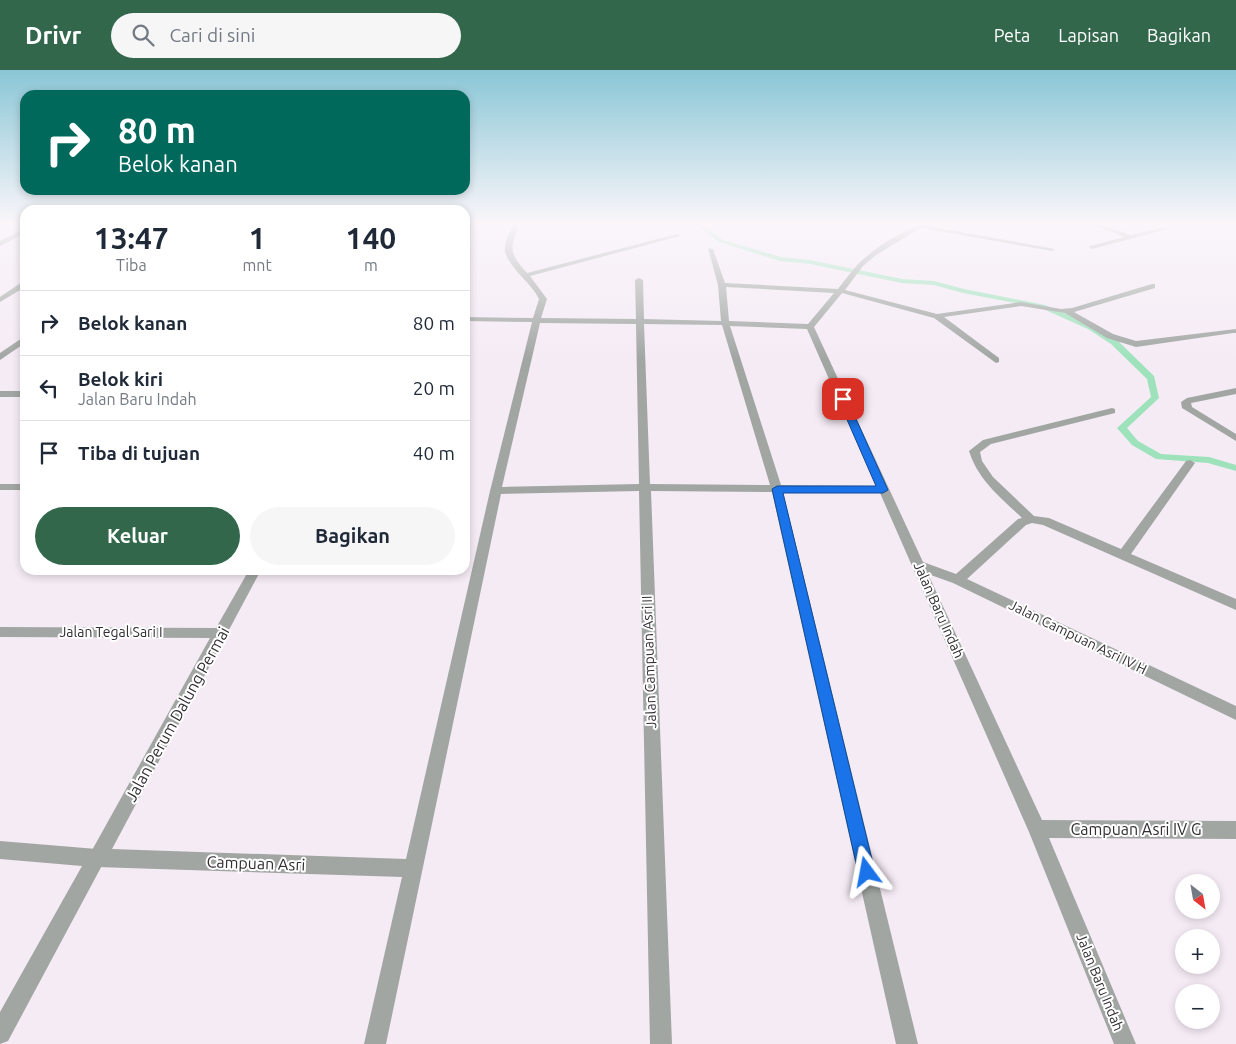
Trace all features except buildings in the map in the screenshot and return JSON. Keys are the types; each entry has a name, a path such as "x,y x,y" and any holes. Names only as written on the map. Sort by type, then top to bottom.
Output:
{"street":[{"path":"375,1044 496,491 536,321 543,299 541,292 521,268"},
{"path":"527,275 552,268"},
{"path":"716,268 722,286 725,323 777,489 907,1044"},
{"path":"470,319 725,323 810,327 860,268"},
{"name":"Jalan Campuan Asri II","path":"639,280 661,1044"},
{"path":"722,286 841,292 937,316 1031,304 1067,311 1110,336 1136,344 1233,331"},
{"path":"1067,311 1152,286"},
{"path":"0,300 20,287"},
{"path":"937,316 996,360"},
{"name":"Jalan Baru Indah","path":"810,327 1037,829 1125,1044"},
{"path":"0,357 20,343"},
{"path":"1236,391 1190,400 1186,402 1186,406 1236,438"},
{"path":"0,394 20,394"},
{"path":"1112,411 987,442 974,451 976,460 986,475 1031,518 1045,521 1236,605"},
{"path":"1123,555 1190,463"},
{"path":"0,487 20,487"},
{"path":"496,491 644,487 883,490"},
{"path":"958,580 1022,522 1031,518"},
{"name":"Jalan Campuan Asri IV H","path":"918,565 958,580 1236,713"},
{"name":"Jalan Perum Dalung Permai","path":"0,1033 252,575"},
{"name":"Jalan Tegal Sari I","path":"0,632 222,633"},
{"name":"Campuan Asri IV G","path":"1037,829 1236,830"},
{"name":"Campuan Asri","path":"0,850 96,858 415,868"}],"waterway":[{"path":"841,268 902,281 934,283 963,291 1043,306 1091,327 1114,342 1151,378 1155,398 1122,428 1135,443 1159,457 1209,460 1236,468"}],"route":[{"path":"843,399 883,490 777,489 867,872"}]}
